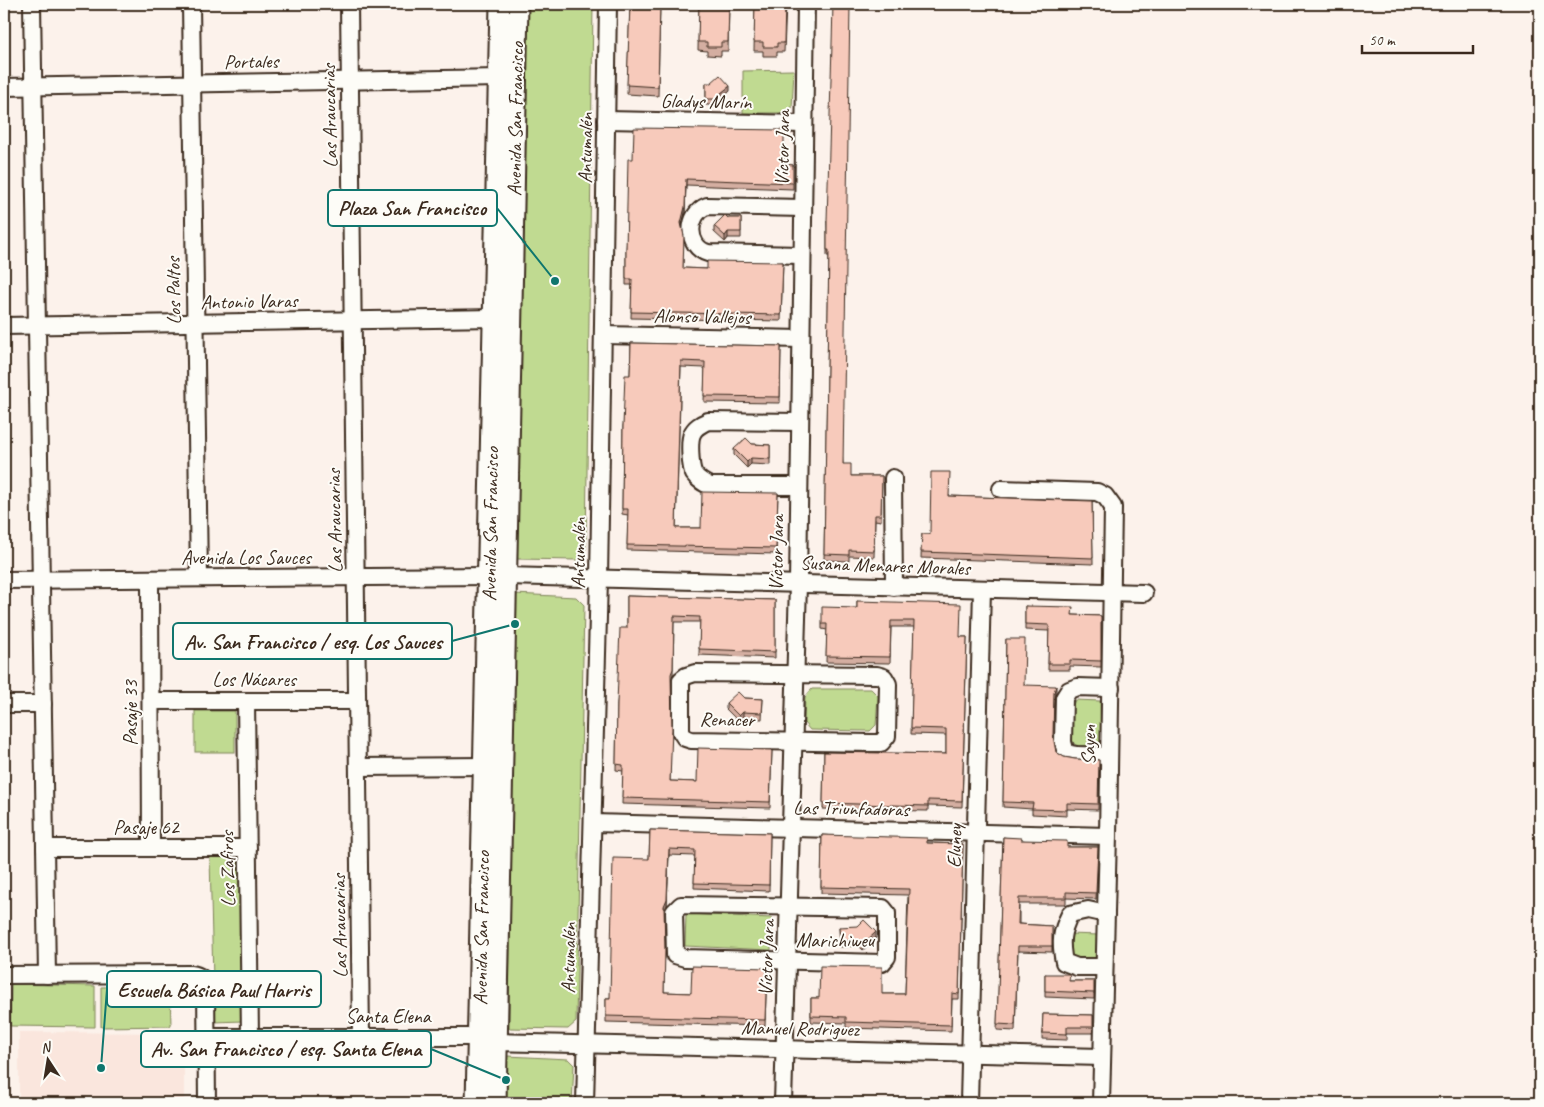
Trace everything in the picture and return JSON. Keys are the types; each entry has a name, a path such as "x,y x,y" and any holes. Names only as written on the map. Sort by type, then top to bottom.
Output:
{"main road":[{"name":"Avenida San Francisco","path":"495,1103 487,1040 484,766 497,576 495,318 501,4"},
{"name":"Avenida San Francisco","path":"477,1103 487,1040 497,576 517,4"}],"street":[{"path":"32,4 47,975"},
{"name":"Los Paltos","path":"191,4 198,578"},
{"name":"Las Araucarias","path":"349,4 362,1037"},
{"name":"Antumalén","path":"585,1103 599,579 608,4"},
{"name":"Víctor Jara","path":"783,1103 798,584 806,4"},
{"name":"Portales","path":"4,87 500,78"},
{"name":"Gladys Marín","path":"606,120 804,124"},
{"path":"802,255 708,253 698,248 692,236 692,223 695,214 707,206 803,208"},
{"name":"Antonio Varas","path":"4,326 495,318"},
{"name":"Alonso Vallejos","path":"603,335 801,339"},
{"path":"799,486 710,486 698,478 691,467 691,436 702,423 708,421 800,422"},
{"path":"894,478 894,586"},
{"name":"Sayen","path":"1001,489 1097,492 1109,499 1114,511 1101,1103"},
{"name":"Avenida Los Sauces","path":"4,580 497,576"},
{"name":"Susana Menares Morales","path":"497,576 1144,594"},
{"name":"Pasaje 33","path":"150,579 151,848"},
{"name":"Eluney","path":"969,1103 982,589"},
{"name":"Renacer","path":"793,741 691,740 685,738 681,732 681,680 695,673 794,674"},
{"path":"793,741 871,744 881,743 888,736 888,684 884,677 877,675 794,674"},
{"path":"1109,756 1066,753 1063,742 1064,698 1069,690 1077,686 1111,688"},
{"name":"Los Nácares","path":"151,701 357,701"},
{"name":"Los Zafiros","path":"246,701 250,1037"},
{"path":"4,704 43,704"},
{"path":"358,768 484,766"},
{"name":"Las Triunfadoras","path":"593,822 1108,836"},
{"name":"Pasaje 62","path":"45,848 248,848"},
{"path":"786,962 685,958 675,955 674,912 681,905 788,906"},
{"name":"Marichiweu","path":"786,962 882,963 887,957 887,913 883,908 788,906"},
{"path":"1104,967 1077,967 1064,962 1060,944 1064,927 1070,914 1088,910 1106,914"},
{"path":"4,975 191,974 202,979 206,986 207,1103"},
{"name":"Santa Elena","path":"207,1037 362,1037 487,1040"},
{"name":"Manuel Rodriguez","path":"487,1040 1102,1057"}],"shaded area":[{"path":"19,1032 184,1033 184,1103 19,1103"}],"green space":[{"path":"527,4 593,4 586,549 578,560 517,559 514,553"},
{"path":"794,70 792,108 784,113 743,113 743,71"},
{"path":"514,594 576,597 584,605 576,1022 568,1029 509,1028"},
{"path":"812,689 871,689 878,696 876,725 870,731 810,730 804,723 805,697"},
{"path":"1075,700 1100,701 1101,746 1076,746 1071,739"},
{"path":"195,711 235,711 235,752 195,752"},
{"path":"242,856 243,1021 214,1022 210,857"},
{"path":"686,914 772,918 771,950 685,946"},
{"path":"1069,934 1099,935 1099,967 1068,967"},
{"path":"11,984 95,986 95,1027 10,1026"},
{"path":"170,986 171,1026 101,1027 101,987"},
{"path":"507,1056 568,1059 574,1065 572,1103 506,1103"}],"building":[{"path":"630,4 660,4 658,87 627,85"},
{"path":"699,4 729,4 728,42 721,42 721,47 707,47 707,42 698,42"},
{"path":"755,4 785,4 784,43 777,43 777,47 763,47 763,42 754,42"},
{"path":"833,4 850,4 843,464 851,464 851,476 882,476 881,515 875,515 874,551 849,550 849,555 824,554 829,250 827,250 827,221"},
{"path":"720,75 730,86 721,93 721,99 706,99 706,83 711,83"},
{"path":"634,128 784,130 784,164 793,165 793,183 686,179 685,207 681,223 684,236 683,268 707,269 707,261 783,262 781,315 631,312 632,279 626,279 626,250 628,159 633,159"},
{"path":"725,215 728,218 741,218 741,232 728,232 725,236 714,226"},
{"path":"631,343 781,346 780,397 704,396 705,362 681,361 676,528 701,528 702,492 778,493 776,548 627,545 628,509 622,509 623,426 625,375 630,375"},
{"path":"746,438 752,444 770,445 770,459 751,458 747,462 734,449"},
{"path":"931,472 950,472 949,496 1092,501 1093,558 921,552 922,534 930,534"},
{"path":"627,596 775,600 775,652 699,649 700,617 674,616 673,669 671,674 672,729 670,781 697,782 698,748 772,750 770,802 622,798 623,765 616,764 617,703 620,628 627,628"},
{"path":"857,601 961,604 960,637 967,637 962,801 928,800 928,806 823,803 824,752 946,754 946,729 911,728 914,621 891,621 890,657 826,656 827,624 822,624 822,607 857,608"},
{"path":"1025,606 1073,607 1072,615 1101,616 1101,661 1070,660 1070,664 1048,664 1049,625 1025,624"},
{"path":"1006,639 1025,639 1024,685 1056,686 1054,692 1053,736 1056,752 1064,757 1099,760 1098,804 1067,803 1067,810 1032,809 1033,803 1003,802"},
{"path":"738,692 744,698 763,699 762,713 743,712 739,716 726,703"},
{"path":"650,830 770,833 769,885 694,883 695,850 669,849 667,899 664,906 664,992 691,993 692,966 767,968 765,1020 606,1016 606,998 610,998 613,858 649,859"},
{"path":"822,835 927,838 927,843 963,844 959,994 952,993 951,1025 846,1022 846,1017 811,1016 811,998 819,998 820,966 882,967 882,994 905,994 909,889 821,887"},
{"path":"1003,837 1021,838 1021,840 1067,841 1067,847 1098,847 1096,893 1066,892 1066,898 1019,898 1018,924 1052,926 1052,946 1018,946 1015,1025 997,1024"},
{"path":"864,920 876,932 863,944 859,940 840,941 839,927 858,926"},
{"path":"1045,974 1070,974 1069,981 1094,981 1094,993 1045,991"},
{"path":"1043,1014 1093,1015 1093,1027 1067,1027 1067,1034 1042,1033"}],"place":[{"name":"Plaza San Francisco","path":"555,281"},
{"name":"Av. San Francisco / esq. Los Sauces","path":"515,624"},
{"name":"Escuela Básica Paul Harris","path":"101,1068"},
{"name":"Av. San Francisco / esq. Santa Elena","path":"506,1080"}]}
